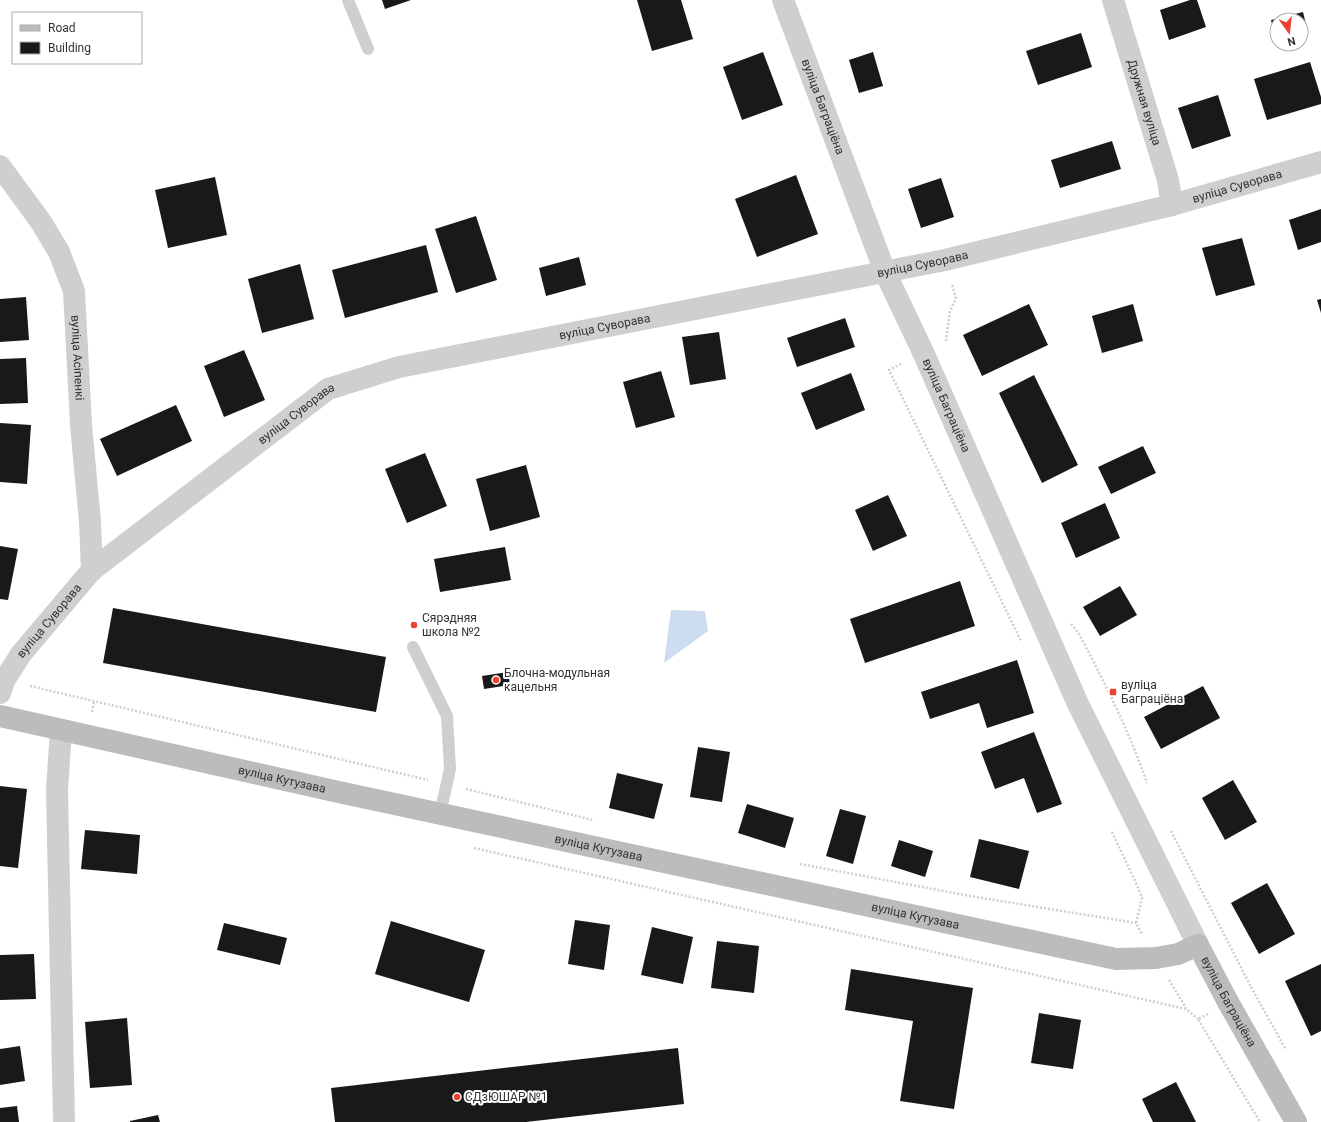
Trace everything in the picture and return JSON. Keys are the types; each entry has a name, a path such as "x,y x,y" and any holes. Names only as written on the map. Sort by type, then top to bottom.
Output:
{"main road":[{"name":"вуліца Кутузава","path":"0,716 440,814 1116,959 1156,958 1178,954 1198,945"},
{"name":"вуліца Баграціёна","path":"1198,945 1228,1002 1296,1122"}],"street":[{"name":"вуліца Баграціёна","path":"784,0 885,272 923,352 1078,704 1198,945"},
{"name":"Дружная вуліца","path":"1113,0 1168,180 1172,205"},
{"name":"вуліца Суворава","path":"2,687 21,654 92,570 328,389 399,367 816,284 946,260 1172,205 1321,162"},
{"name":"вуліца Асіпенкі","path":"0,166 45,228 59,252 74,291 81,425 90,522 92,570"},
{"path":"61,730 57,790 64,1122"}],"lane":[{"path":"348,0 368,49"},
{"path":"413,647 447,716 450,768 440,814"}],"path":[{"path":"946,260 956,299 950,311 946,341 949,348"},
{"path":"1068,620 1078,632 1109,691 1149,789"},
{"path":"2,687 446,784 600,821"},
{"path":"1171,831 1251,986"},
{"path":"467,847 1186,1009 1198,1019"},
{"path":"800,864 970,896 1136,923"}],"water":[{"path":"671,610 705,611 708,631 664,663"}],"building":[{"path":"382,0 411,0 385,9"},
{"path":"637,0 681,0 693,39 652,51"},
{"path":"1190,0 1197,0 1206,27 1169,40 1160,10"},
{"path":"1081,33 1092,67 1038,85 1026,51"},
{"path":"763,52 783,105 742,120 723,67"},
{"path":"873,52 883,86 859,93 849,60"},
{"path":"1310,62 1321,97 1321,104 1267,120 1254,79"},
{"path":"1218,95 1231,136 1192,149 1178,108"},
{"path":"1112,141 1121,169 1060,188 1051,160"},
{"path":"796,175 818,234 757,257 735,199"},
{"path":"215,177 227,235 168,248 155,190"},
{"path":"941,178 954,217 921,228 908,189"},
{"path":"1321,209 1321,242 1298,250 1289,220"},
{"path":"476,216 497,280 456,293 435,229"},
{"path":"1242,238 1255,285 1216,296 1202,248"},
{"path":"426,245 438,292 345,318 332,270"},
{"path":"579,257 586,285 546,296 539,268"},
{"path":"300,264 314,319 262,333 248,279"},
{"path":"26,297 29,340 0,342 0,299"},
{"path":"1321,299 1321,313 1317,300"},
{"path":"1029,304 1048,345 982,376 963,335"},
{"path":"1133,304 1143,341 1102,353 1092,316"},
{"path":"845,318 855,347 797,367 787,338"},
{"path":"719,332 726,379 690,385 682,337"},
{"path":"244,350 265,400 224,417 204,366"},
{"path":"26,358 28,403 0,404 0,359"},
{"path":"661,371 675,417 636,428 623,382"},
{"path":"851,373 865,410 816,430 801,393"},
{"path":"1034,375 1078,465 1042,483 999,393"},
{"path":"176,405 192,441 117,476 100,439"},
{"path":"0,423 31,425 27,484 0,482"},
{"path":"1143,446 1156,473 1111,494 1098,467"},
{"path":"425,453 447,506 407,523 385,469"},
{"path":"526,465 540,517 490,531 476,479"},
{"path":"888,495 907,536 873,551 855,510"},
{"path":"1105,503 1120,538 1076,558 1061,523"},
{"path":"0,546 18,549 8,600 0,599"},
{"path":"505,547 511,580 440,592 434,559"},
{"path":"960,581 975,626 865,663 850,619"},
{"path":"1120,586 1137,615 1100,636 1083,607"},
{"path":"113,608 386,657 376,712 103,663"},
{"path":"1017,660 1034,713 987,728 979,703 930,719 921,692"},
{"name":"Блочна-модульная кацельня","path":"508,672 510,685 484,689 482,676"},
{"path":"1203,686 1220,718 1161,749 1144,717"},
{"path":"1034,732 1062,804 1037,813 1024,778 995,789 981,752"},
{"path":"698,747 730,752 722,802 690,797"},
{"path":"617,773 663,784 654,819 609,808"},
{"path":"1233,780 1257,822 1225,840 1202,798"},
{"path":"0,786 27,789 18,868 0,866"},
{"path":"747,804 794,818 785,848 738,833"},
{"path":"840,809 866,816 853,864 826,856"},
{"path":"85,830 140,835 137,874 81,869"},
{"path":"979,839 1029,851 1019,889 970,877"},
{"path":"899,840 933,851 925,877 891,866"},
{"path":"1267,883 1295,934 1259,954 1231,903"},
{"path":"575,920 610,925 604,970 568,964"},
{"path":"391,921 485,950 469,1002 375,974"},
{"path":"224,923 287,938 280,965 217,950"},
{"path":"652,927 693,937 683,984 641,975"},
{"path":"717,941 759,946 754,993 711,988"},
{"path":"34,954 36,999 0,1000 0,955"},
{"path":"1321,964 1321,1031 1311,1036 1285,981"},
{"path":"851,969 973,988 954,1109 900,1101 913,1021 845,1010"},
{"path":"1039,1013 1081,1020 1073,1069 1031,1063"},
{"path":"127,1018 132,1085 90,1088 85,1022"},
{"path":"20,1046 25,1081 0,1085 0,1049"},
{"path":"678,1048 684,1104 526,1122 335,1122 331,1088"},
{"path":"1176,1082 1196,1122 1153,1122 1142,1099"},
{"path":"17,1106 19,1122 0,1122 0,1108"},
{"path":"158,1115 160,1122 130,1122 130,1121"}],"place":[{"name":"Сярэдняя школа №2","path":"414,625"},
{"name":"Блочна-модульная кацельня","path":"496,680"},
{"name":"вуліца Баграціёна","path":"1113,692"},
{"name":"СДзЮШАР №1","path":"457,1097"}]}
